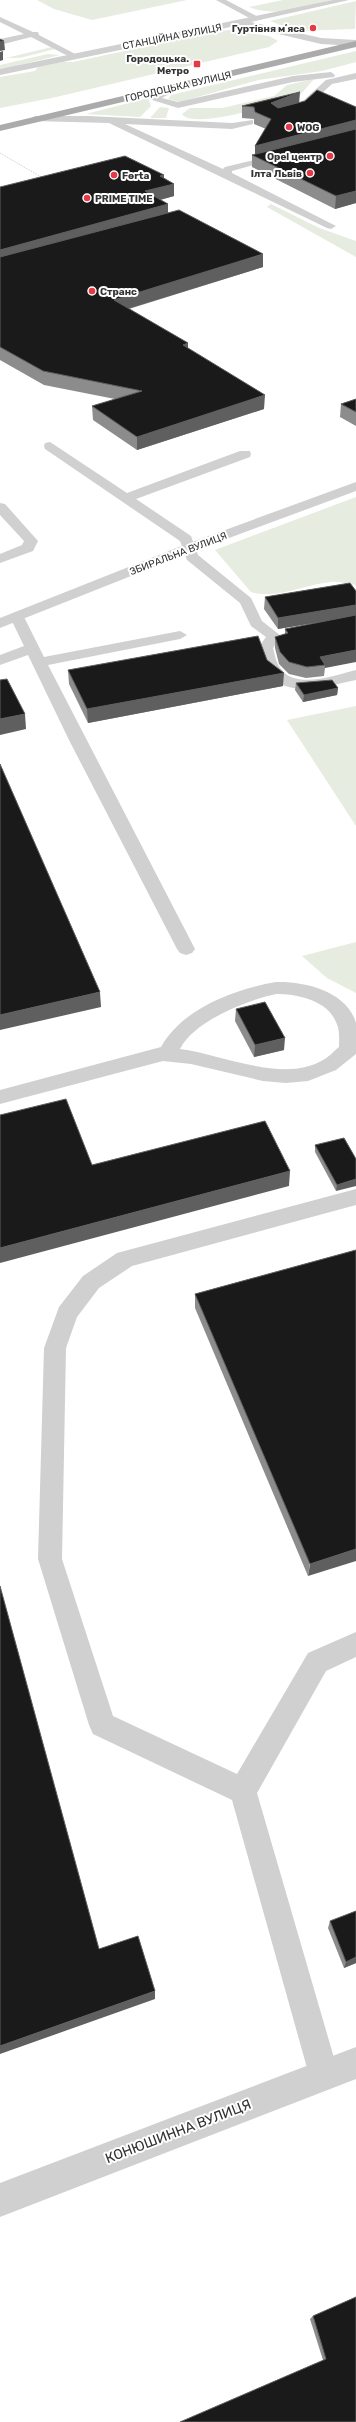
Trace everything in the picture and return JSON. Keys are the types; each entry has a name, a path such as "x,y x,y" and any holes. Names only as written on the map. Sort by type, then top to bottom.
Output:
{"main road":[{"path":"299,47 356,34"},
{"name":"ГОРОДОЦЬКА ВУЛИЦЯ","path":"0,128 356,43"}],"street":[{"name":"СТАНЦІЙНА ВУЛИЦЯ","path":"0,72 345,0"},
{"path":"240,22 321,42 356,43"},
{"name":"ЗБИРАЛЬНА ВУЛИЦЯ","path":"0,623 189,548 356,486"},
{"name":"КОНЮШИННА ВУЛИЦЯ","path":"0,2200 356,2063"}],"lane":[{"path":"220,0 258,19"},
{"path":"0,19 35,34 74,56"},
{"path":"0,42 35,34"},
{"path":"288,112 300,110 330,78 350,68"},
{"path":"178,85 158,95 157,100 178,105 293,79 356,76"},
{"path":"177,124 173,112 178,105"},
{"path":"36,119 232,126 250,122"},
{"path":"112,121 226,176 261,191 331,226"},
{"path":"226,176 228,169 291,152"},
{"path":"50,446 186,539 192,557 246,601 256,622 274,636 289,634"},
{"path":"126,498 244,454"},
{"path":"0,507 31,541 28,548 0,559"},
{"path":"246,601 260,599"},
{"path":"17,617 186,949"},
{"path":"0,660 180,635"},
{"path":"274,636 265,648 275,672 281,677 298,683 308,684 356,675"},
{"path":"0,1097 167,1054 278,1076 300,1076 321,1071 338,1062 349,1049 346,1023 338,1010 326,1000 311,993 275,988 223,1005 180,1033 167,1054"},
{"path":"243,1792 102,1725 50,1559 55,1348 67,1313 92,1282 124,1259 356,1197"},
{"path":"324,2075 243,1792 317,1662 356,1644"}],"path":[{"path":"0,154 45,180"}],"shaded area":[{"path":"37,0 187,0 92,20 54,9"},
{"path":"283,0 333,0 301,8 280,11 259,10 249,7"},
{"path":"356,1 355,29 296,31 270,21"},
{"path":"230,30 269,36 278,41 269,47 52,98 0,108 0,77 35,71 38,67 62,62 73,62 186,38 199,33"},
{"path":"52,47 55,49 20,58 6,58"},
{"path":"356,51 356,62 322,71 258,80 180,102 168,99 171,95"},
{"path":"48,54 60,55 0,70 0,65"},
{"path":"314,79 301,94 292,100 216,118 189,118 182,114 190,108 222,108 274,96 287,85"},
{"path":"148,98 151,106 140,117 86,114"},
{"path":"160,107 169,108 166,118 150,118"},
{"path":"271,204 319,228 356,241 356,257 267,207"},
{"path":"356,497 356,585 331,582 281,593 261,594 251,592 215,550"},
{"path":"356,706 356,826 287,720"},
{"path":"356,942 356,993 327,978 302,956"}],"building":[{"path":"317,90 356,107 356,120 255,146 271,119 255,112 254,107 242,106 300,92 271,103 278,108 305,101"},
{"name":"Ілта Львів","path":"356,129 356,191 336,196 252,155"},
{"name":"PRIME TIME","path":"125,156 164,175 160,176 174,184 145,191 168,204 0,250 0,187"},
{"name":"Странс","path":"179,210 263,254 114,300 188,343 183,345 265,395 137,437 92,406 142,391 43,371 0,347 0,257"},
{"path":"356,399 356,412 341,404"},
{"path":"350,583 356,591 356,605 278,618 265,597"},
{"path":"356,615 356,650 320,657 325,665 307,667 289,662 280,652 275,637 288,633 285,629"},
{"path":"258,636 267,660 284,673 87,709 68,670"},
{"path":"7,679 25,714 0,719 0,680"},
{"path":"332,680 338,688 304,695 296,683"},
{"path":"0,764 100,992 0,1015"},
{"path":"265,1002 285,1038 255,1045 236,1009"},
{"path":"66,1099 92,1165 265,1121 290,1171 0,1248 0,1115"},
{"path":"344,1138 356,1159 356,1179 337,1185 315,1145"},
{"path":"356,1250 356,1549 310,1564 195,1294"},
{"path":"0,1586 99,1949 138,1936 155,1991 0,2046"},
{"path":"356,1911 356,1957 346,1962 330,1921"},
{"path":"356,2297 356,2422 180,2422 326,2359 313,2316"}],"place":[{"name":"Гуртівня мʼяса","path":"313,28"},
{"name":"Городоцька. Метро","path":"197,64"},
{"name":"WOG","path":"289,127"},
{"name":"Opel центр","path":"330,156"},
{"name":"Ілта Львів","path":"310,173"},
{"name":"Forta","path":"114,175"},
{"name":"PRIME TIME","path":"87,198"},
{"name":"Странс","path":"92,291"}]}
